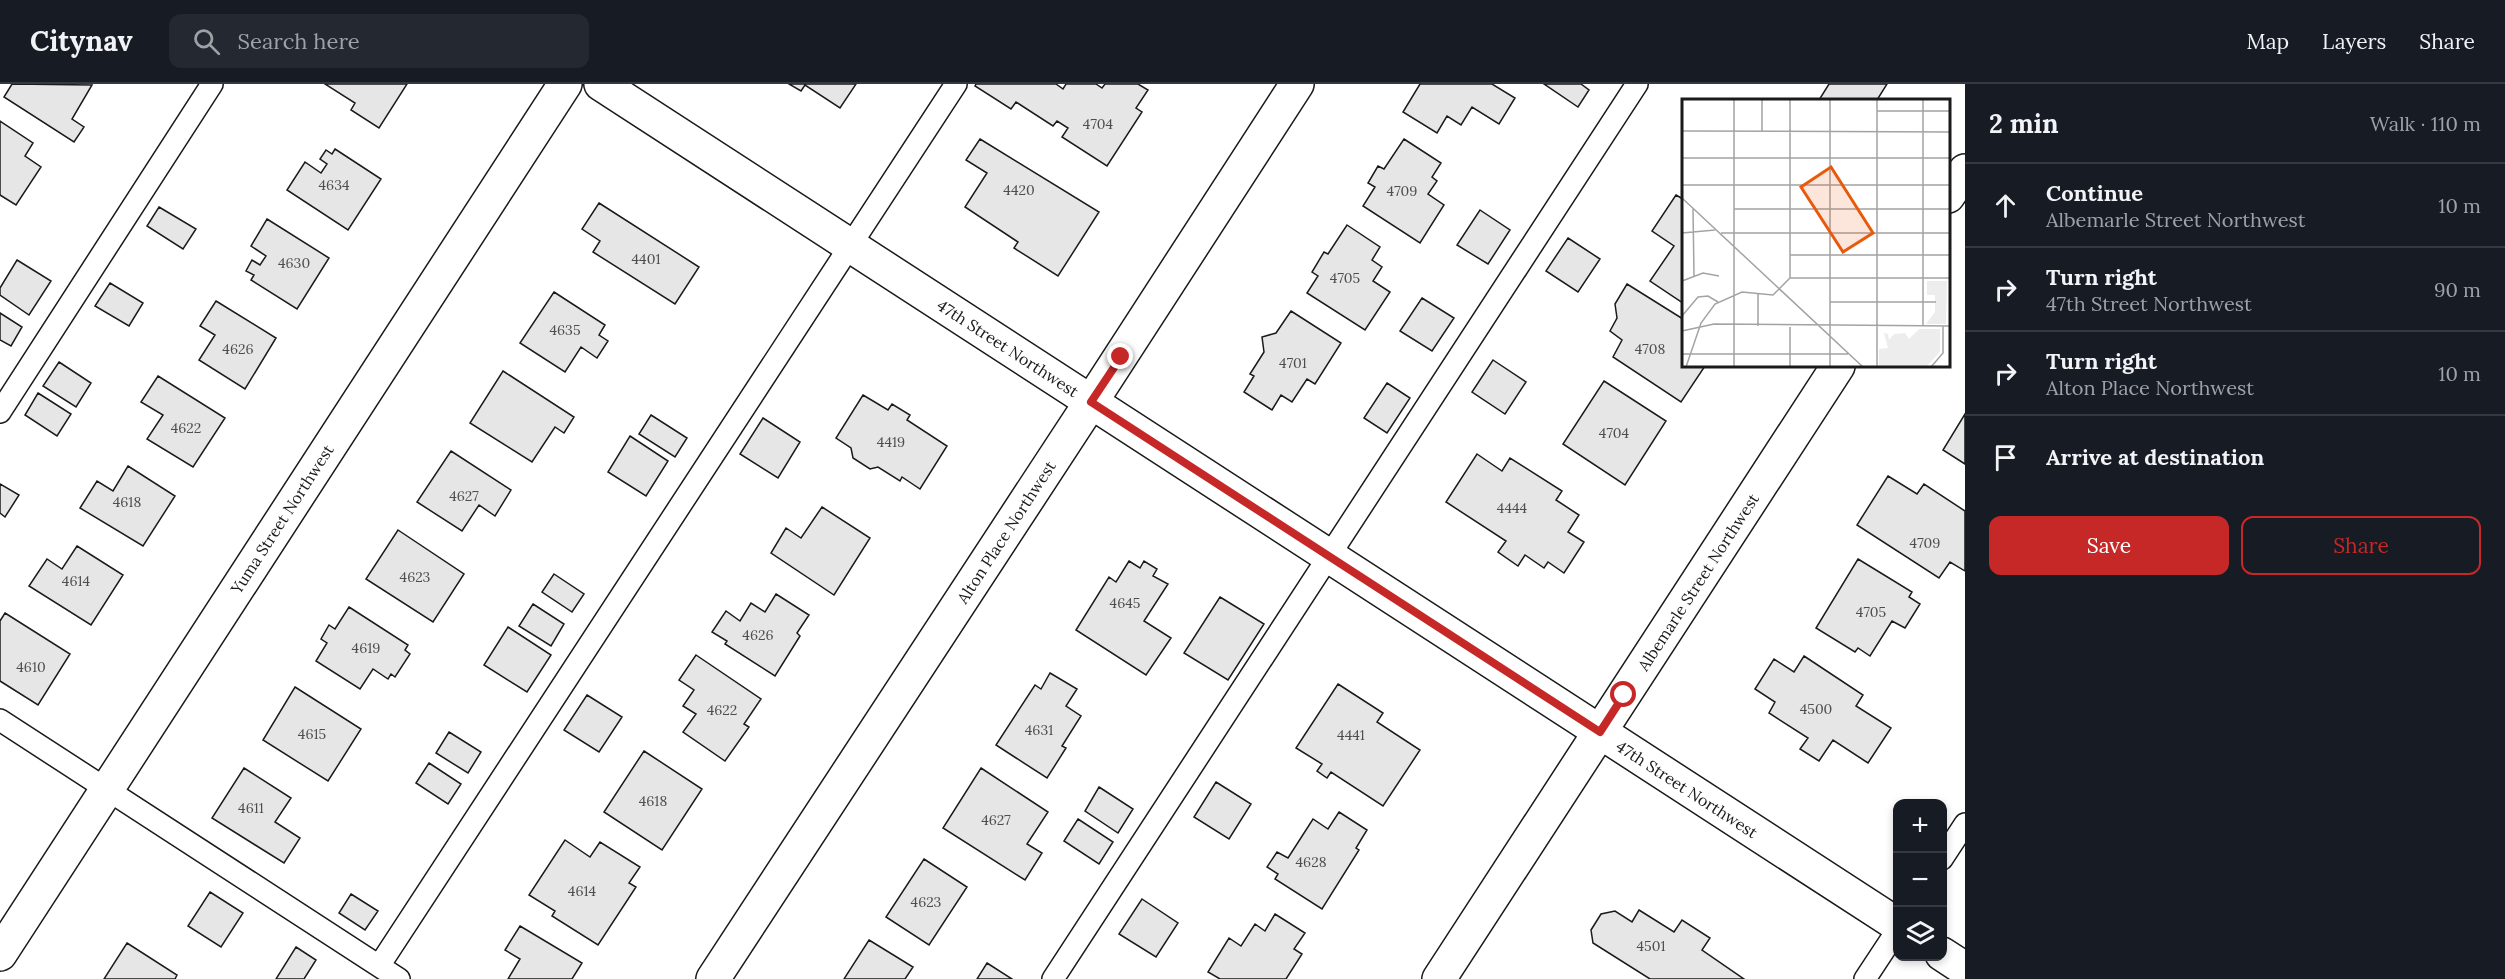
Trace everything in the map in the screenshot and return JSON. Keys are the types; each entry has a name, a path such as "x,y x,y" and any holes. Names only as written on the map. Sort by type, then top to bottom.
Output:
{"street":[{"name":"Yuma Street Northwest","path":"0,954 565,84"},
{"name":"47th Street Northwest","path":"601,84 1893,924"},
{"name":"Alton Place Northwest","path":"713,979 1297,84"},
{"path":"1950,193 1965,171"},
{"name":"Albemarle Street Northwest","path":"1439,979 1837,368"},
{"path":"1947,957 1965,969"}],"lane":[{"path":"0,412 212,84"},
{"path":"379,966 956,84"},
{"path":"1053,979 1637,84"},
{"path":"0,720 399,979"},
{"path":"1946,853 1965,824"},
{"path":"1865,979 1893,935"}],"building":[{"path":"12,84 92,85 72,119 84,127 74,142 4,97"},
{"path":"325,84 407,84 379,128 351,110 355,103"},
{"path":"789,84 856,84 840,108 805,85 801,91"},
{"path":"976,84 1056,84 1063,89 1066,84 1096,84 1102,88 1105,84 1138,84 1148,90 1136,108 1142,112 1107,166 1062,137 1068,128 1057,121 1053,126 1016,102 1011,109 975,86"},
{"path":"1420,84 1492,84 1515,98 1499,124 1472,107 1461,125 1447,116 1437,133 1403,112"},
{"path":"1544,84 1581,84 1589,90 1578,107"},
{"path":"1829,84 1887,84 1878,99 1820,99"},
{"path":"0,121 33,143 25,156 41,167 16,205 0,195"},
{"path":"980,139 1099,212 1058,276 1014,248 1018,242 965,207 987,173 966,160"},
{"path":"1404,139 1441,163 1432,177 1437,181 1428,194 1444,205 1420,243 1363,206 1375,187 1368,183 1378,166 1384,169"},
{"path":"335,149 381,179 348,230 287,190 305,162 321,173 327,164 320,159 326,150 332,154"},
{"path":"1676,195 1682,198 1682,302 1650,281 1674,246 1652,231"},
{"path":"599,203 699,267 675,304 593,252 600,241 582,229"},
{"path":"159,207 196,229 183,249 147,226"},
{"path":"1480,210 1510,230 1488,264 1457,245"},
{"path":"267,219 329,258 297,309 251,280 254,275 246,271 252,260 260,265 266,256 251,246"},
{"path":"1347,225 1380,247 1372,260 1382,267 1373,281 1390,292 1365,330 1307,293 1318,276 1312,272 1324,252 1328,254"},
{"path":"1568,238 1600,259 1578,292 1546,271"},
{"path":"17,260 51,281 29,315 0,295 0,288"},
{"path":"110,283 143,303 129,326 95,306"},
{"path":"1627,284 1682,318 1682,368 1704,368 1681,402 1613,357 1622,340 1610,331 1617,318 1615,304"},
{"path":"554,292 605,325 599,335 608,341 597,358 581,347 565,372 520,343"},
{"path":"1422,298 1454,318 1432,351 1400,331"},
{"path":"216,301 276,338 245,389 199,360 215,335 200,326"},
{"path":"1291,311 1341,343 1315,384 1307,379 1292,402 1281,395 1272,410 1244,392 1254,376 1250,374 1264,352 1262,337 1276,333"},
{"path":"0,313 22,327 11,346 0,340"},
{"path":"1493,360 1526,382 1505,414 1472,392"},
{"path":"59,362 91,383 76,407 43,386"},
{"path":"503,371 574,417 564,433 555,427 532,462 470,423"},
{"path":"158,376 225,418 193,467 147,439 163,415 141,402"},
{"path":"1604,381 1666,421 1625,485 1563,444"},
{"path":"1387,383 1410,398 1387,433 1364,418"},
{"path":"38,393 71,414 57,436 25,415"},
{"path":"863,395 888,410 892,404 910,415 907,420 947,446 920,489 902,477 900,481 878,467 870,469 853,458 851,448 836,438"},
{"path":"1965,414 1965,464 1943,450"},
{"path":"651,415 687,438 675,457 639,434"},
{"path":"763,418 800,442 778,478 740,454"},
{"path":"630,436 668,461 646,496 608,472"},
{"path":"451,451 511,490 495,516 479,505 462,531 417,502"},
{"path":"1477,454 1502,471 1510,458 1562,491 1556,500 1579,515 1568,532 1584,542 1564,573 1548,562 1544,568 1525,555 1518,566 1498,552 1506,541 1446,502"},
{"path":"128,466 175,496 143,546 80,508 97,481 113,491"},
{"path":"1888,476 1917,494 1924,484 1965,511 1965,571 1950,562 1939,578 1857,525"},
{"path":"0,484 19,495 5,517 0,513"},
{"path":"822,507 870,538 834,595 771,553 786,528 801,538"},
{"path":"398,530 464,574 433,622 366,579"},
{"path":"77,546 123,575 91,625 29,586 47,559 62,569"},
{"path":"1858,559 1912,592 1909,597 1920,604 1905,628 1892,621 1870,656 1858,648 1855,652 1816,628"},
{"path":"1129,561 1140,568 1144,561 1157,569 1153,576 1168,584 1144,621 1171,638 1146,675 1076,630 1109,577 1116,582"},
{"path":"554,574 584,594 572,612 542,592"},
{"path":"776,594 809,615 797,633 800,636 775,676 725,644 727,641 712,632 726,611 740,621 751,603 765,612"},
{"path":"1220,597 1264,624 1228,680 1184,653"},
{"path":"533,604 564,624 551,646 519,626"},
{"path":"349,607 408,645 405,650 410,654 395,677 391,674 388,679 373,669 360,689 316,661 327,643 321,639 329,625 335,629"},
{"path":"5,613 70,654 38,705 0,681 0,621"},
{"path":"508,627 551,655 527,692 484,665"},
{"path":"696,655 761,699 744,724 749,727 725,761 683,732 696,714 683,706 694,690 679,680"},
{"path":"1804,656 1863,695 1856,706 1891,728 1868,763 1833,740 1819,761 1800,749 1808,738 1769,713 1775,702 1755,689 1774,659 1794,672"},
{"path":"1050,673 1077,689 1066,706 1081,716 1062,746 1066,748 1047,778 996,745 1035,685 1041,689"},
{"path":"1338,684 1383,713 1377,722 1420,750 1383,806 1331,772 1327,778 1317,771 1322,764 1296,748"},
{"path":"295,687 361,729 328,781 263,740"},
{"path":"587,695 622,717 599,752 564,730"},
{"path":"449,732 481,752 468,773 436,753"},
{"path":"644,751 702,789 662,850 604,812"},
{"path":"429,763 461,784 448,804 416,783"},
{"path":"244,768 291,798 275,822 300,838 284,863 212,818"},
{"path":"981,768 1048,812 1027,844 1042,853 1025,880 943,828"},
{"path":"1216,782 1251,804 1229,839 1194,817"},
{"path":"1099,787 1133,809 1118,833 1085,811"},
{"path":"1339,812 1367,830 1356,848 1359,850 1322,909 1275,879 1278,874 1267,867 1277,852 1288,858 1313,819 1328,829"},
{"path":"1078,819 1113,842 1099,864 1064,841"},
{"path":"565,840 590,857 600,842 640,867 629,883 636,887 598,945 552,916 555,911 529,895"},
{"path":"924,859 967,887 929,945 886,917"},
{"path":"210,892 243,913 221,947 188,926"},
{"path":"351,894 378,911 365,930 339,913"},
{"path":"1142,899 1178,923 1156,957 1119,934"},
{"path":"1639,910 1674,932 1682,920 1710,938 1702,950 1744,979 1650,979 1593,943 1591,930 1601,914 1615,911 1632,922"},
{"path":"1275,914 1305,933 1294,949 1302,954 1286,979 1220,979 1208,972 1229,938 1241,946 1255,924 1265,931"},
{"path":"520,926 582,963 572,979 508,979 520,959 505,950"},
{"path":"869,940 913,967 905,979 844,979"},
{"path":"127,943 177,975 175,979 104,979"},
{"path":"296,947 316,960 304,979 276,979"},
{"path":"987,963 1012,979 977,979"}],"route":[{"path":"1121,357 1091,402 1600,732 1624,695"}]}
